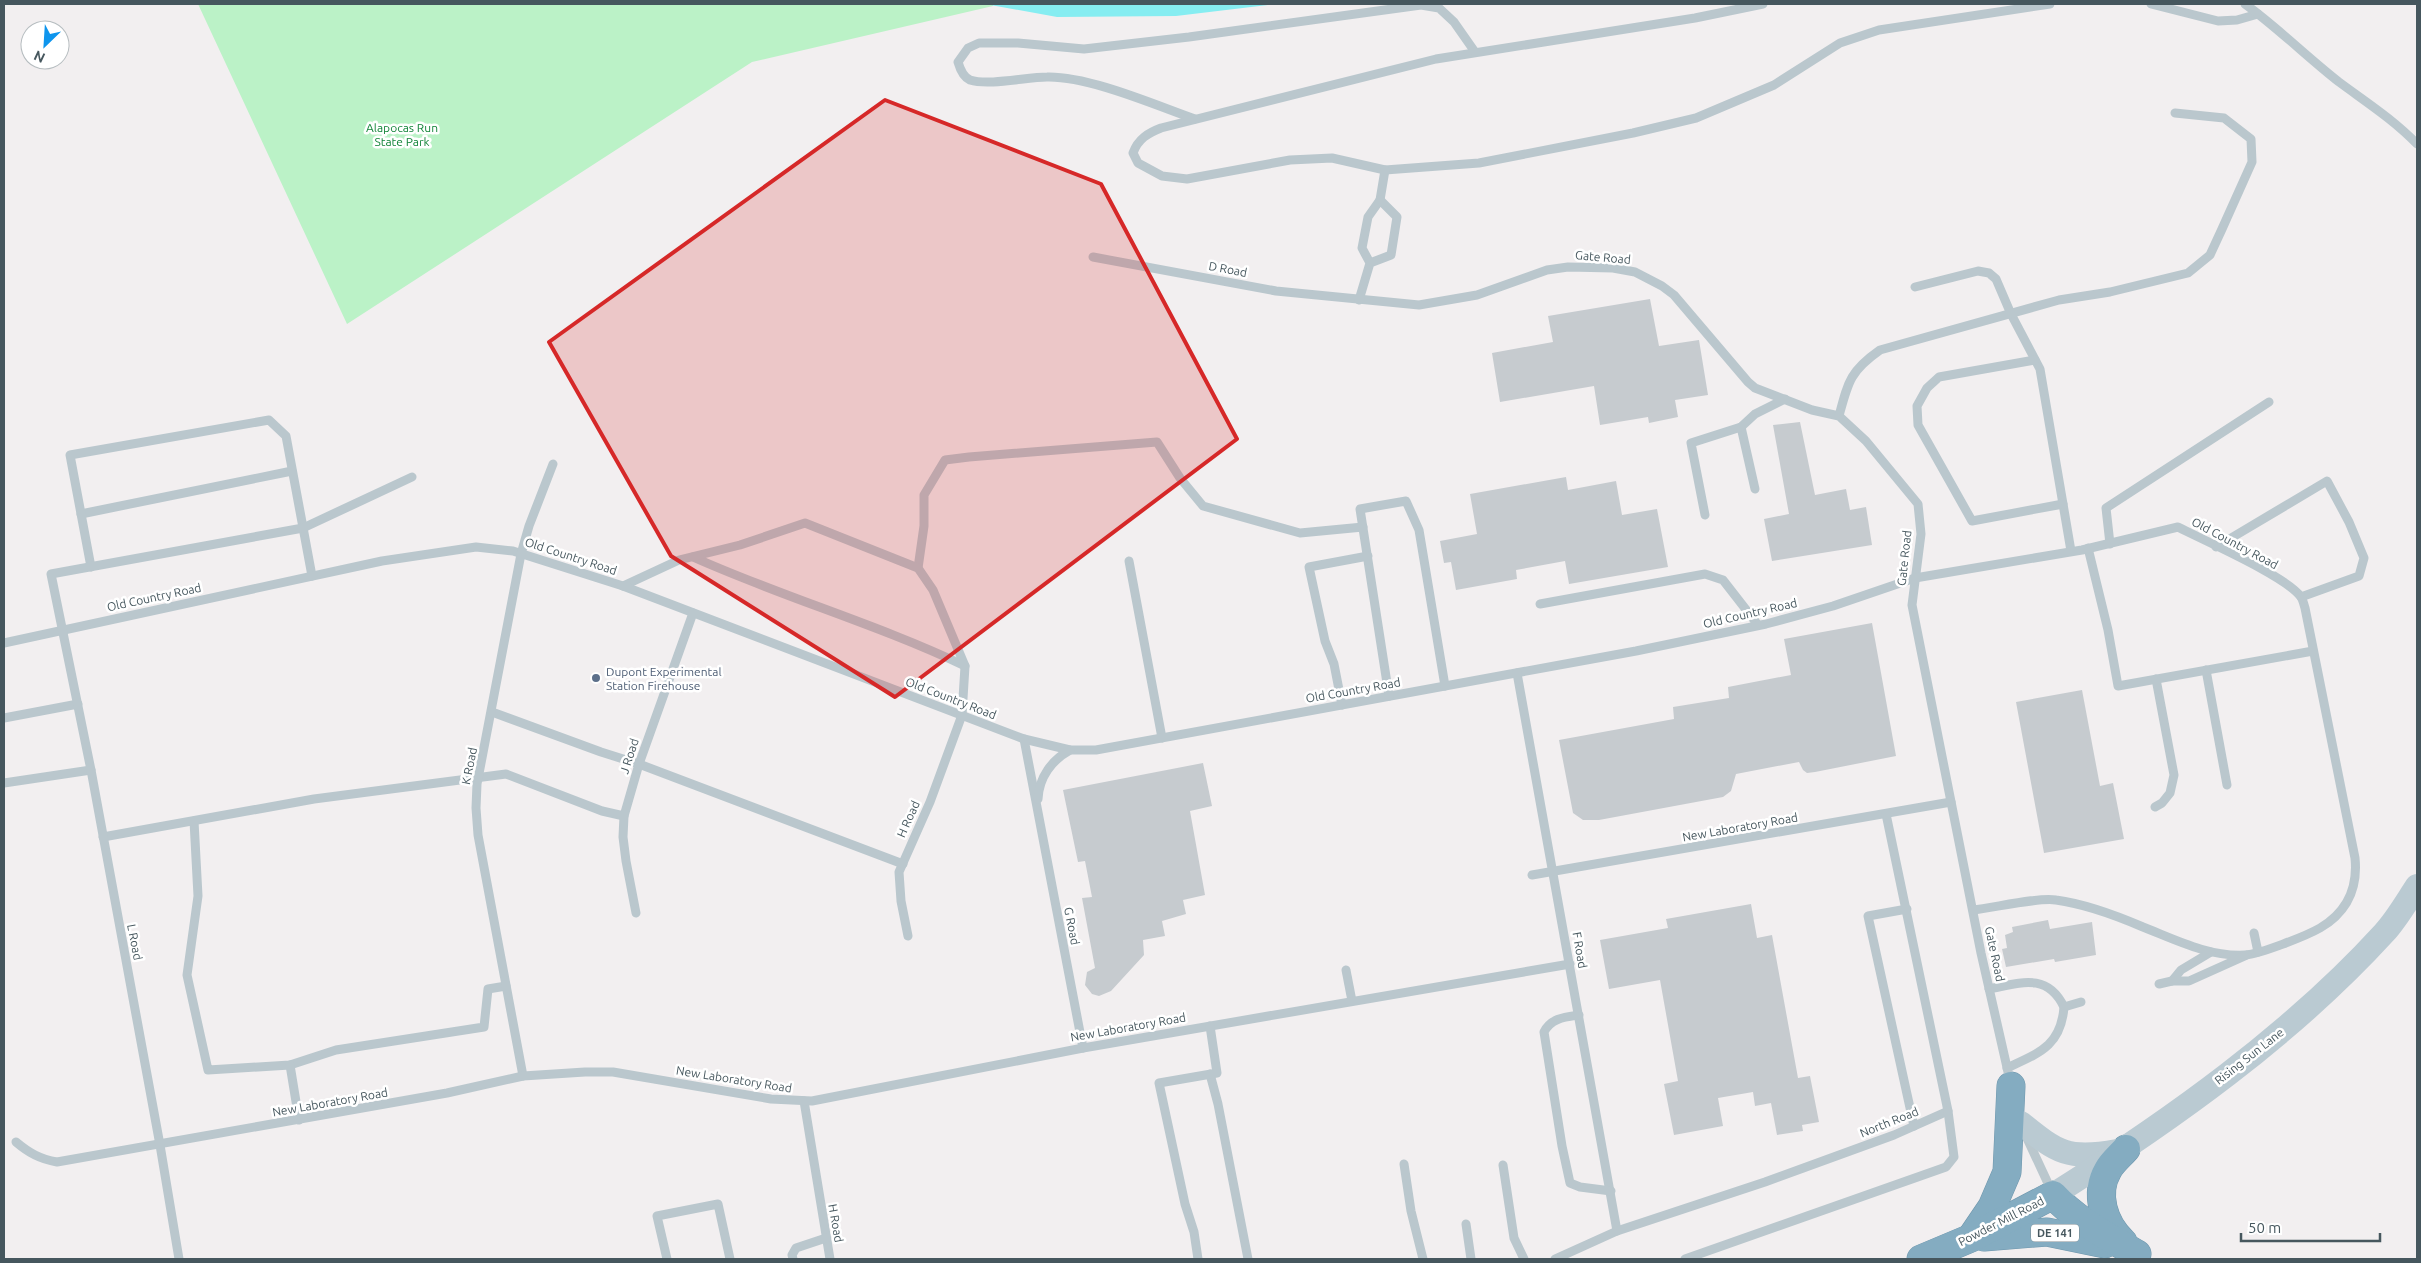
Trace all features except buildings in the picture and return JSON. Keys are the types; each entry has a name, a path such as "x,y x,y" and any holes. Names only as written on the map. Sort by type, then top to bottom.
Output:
{"highway":[{"path":"1970,1238 2001,1191 2007,1172 2009,1077"},
{"path":"2126,1149 2107,1170 2102,1202 2104,1214 2109,1225 2143,1257"},
{"name":"Powder Mill Road","path":"1922,1259 1970,1238 2053,1195"},
{"name":"DE 141","path":"2053,1195 2085,1224 2143,1257"},
{"name":"DE 141","path":"1970,1238 2047,1232 2094,1240 2143,1257"}],"street":[{"name":"Rising Sun Lane","path":"2053,1195 2126,1149 2277,1034 2338,979 2386,931 2417,886"},
{"path":"2021,1123 2048,1145 2068,1154 2090,1156 2126,1149"}],"lane":[{"path":"1763,4 1695,18 1436,59 1195,119 1147,134 1136,144 1133,153 1138,163 1162,176 1187,179 1290,160 1332,158 1384,170 1479,163 1633,133 1696,118 1774,86 1840,43 1879,30 2050,4"},
{"path":"2151,4 2218,21 2237,20 2258,14"},
{"path":"2245,4 2338,81 2402,128 2417,144"},
{"path":"1195,119 1082,82 1049,76 995,81 970,80 961,72 958,62 968,48 979,43 1018,43 1084,49 1188,37 1421,5 1439,8 1454,22 1475,52"},
{"path":"1839,416 1847,386 1861,364 1880,350 2058,300 2110,292 2188,273 2210,255 2252,162 2251,139 2224,118 2175,114"},
{"path":"1358,300 1370,263 1362,248 1368,217 1380,200 1384,170"},
{"path":"1370,263 1391,255 1396,217 1380,200"},
{"name":"D Road","path":"1093,257 1276,291 1358,300"},
{"name":"Gate Road","path":"1358,300 1427,304 1477,294 1540,272 1568,267 1606,268 1635,272 1662,286 1674,295 1755,388 1812,410 1839,416 1866,441 1918,504 1922,534 1912,605 1989,989 2009,1077 2021,1123 2053,1195"},
{"path":"1915,287 1978,271 1989,273 1996,279 2011,314 2040,369 2071,552"},
{"path":"2035,360 1939,377 1927,388 1917,406 1918,425 1972,522 2063,504"},
{"path":"1705,515 1691,443 1741,427 1756,414 1785,399"},
{"path":"2110,544 2106,508 2269,402"},
{"path":"312,576 303,528 292,470 286,436 269,420 70,455 91,567 303,528 412,477"},
{"path":"1741,427 1755,489"},
{"path":"918,568 924,526 924,495 945,460 969,457 1157,442 1180,478 1203,506 1300,533 1363,528"},
{"name":"K Road","path":"524,1076 478,835 476,808 478,776 492,712 521,554 529,526 553,464"},
{"path":"81,514 292,470"},
{"path":"2159,984 2172,981 2189,981 2247,955 2311,933 2327,924 2346,905 2355,882 2355,858 2301,597 2359,576 2364,558 2349,522 2327,481 2216,548"},
{"path":"1389,696 1360,509 1406,501 1419,530 1445,686"},
{"path":"622,586 679,560 740,545 804,523 918,568 933,590 965,666"},
{"name":"Old Country Road","path":"4,643 382,561 476,547 521,554 622,586 1024,739 1070,750 1096,750 1517,673 1758,626 1833,606 1915,578 2071,552 2178,526 2216,548 2262,569 2301,597"},
{"path":"2088,548 2108,630 2118,686 2313,651"},
{"path":"1342,705 1334,664 1324,641 1308,566 1368,556"},
{"path":"693,557 726,572 921,645 965,666"},
{"path":"1129,561 1162,738"},
{"name":"L Road","path":"91,567 51,574 64,630 91,770 179,1259"},
{"path":"1540,604 1705,574 1722,580 1758,626"},
{"name":"J Road","path":"636,913 626,862 623,837 624,816 639,764 693,613"},
{"name":"H Road","path":"908,936 901,901 899,872 930,802 962,715 965,666"},
{"path":"2206,670 2227,785"},
{"name":"F Road","path":"1517,673 1617,1231"},
{"path":"2155,807 2162,803 2170,793 2174,775 2156,679"},
{"path":"4,718 78,704"},
{"path":"492,712 639,764 903,864"},
{"name":"G Road","path":"1024,739 1083,1048"},
{"path":"1037,809 1038,793 1050,766 1060,756 1070,750"},
{"path":"4,783 91,770"},
{"path":"103,837 314,799 478,776 506,774 602,811 624,816"},
{"name":"New Laboratory Road","path":"1532,875 1951,802"},
{"path":"1685,1259 1946,1167 1954,1156 1948,1111 1886,814"},
{"path":"194,821 198,896 187,975 208,1070 290,1065 336,1050 484,1027 488,989 506,986"},
{"path":"1973,910 2053,899 2100,911 2181,943 2211,952 2247,955"},
{"path":"1907,909 1868,916 1914,1126"},
{"path":"2254,933 2258,952"},
{"path":"2172,981 2181,970 2211,952"},
{"name":"New Laboratory Road","path":"16,1142 28,1153 42,1159 57,1162 447,1093 524,1076 585,1072 613,1072 771,1099 804,1101 1083,1048 1570,964"},
{"path":"1346,970 1352,1001"},
{"path":"1989,989 2030,981 2038,982 2054,992 2064,1007 2060,1030 2048,1046 2009,1077"},
{"path":"2064,1007 2081,1002"},
{"path":"1579,1014 1557,1019 1547,1026 1544,1032 1560,1137 1570,1183 1580,1187 1611,1191"},
{"path":"1198,1259 1194,1232 1184,1198 1160,1083 1217,1073 1210,1026"},
{"path":"290,1065 299,1120"},
{"path":"1210,1074 1218,1104 1248,1259"},
{"name":"H Road","path":"804,1101 830,1259"},
{"name":"North Road","path":"1555,1259 1617,1231 1765,1182 1914,1126 1948,1111"},
{"path":"1404,1164 1411,1211 1423,1259"},
{"path":"1503,1165 1514,1238 1524,1259"},
{"path":"667,1259 658,1216 718,1204 730,1259"},
{"path":"1466,1224 1471,1259"},
{"path":"793,1259 792,1255 796,1248 826,1238"}],"highlighted area":[{"path":"885,100 1101,184 1237,439 895,697 671,556 549,342"}],"green space":[{"name":"Alapocas Run State Park","path":"198,4 993,4 993,6 752,62 347,324"}],"water":[{"path":"985,4 1276,4 1176,16 1057,17"}],"place":[{"name":"Dupont Experimental Station Firehouse","path":"596,678"}]}
